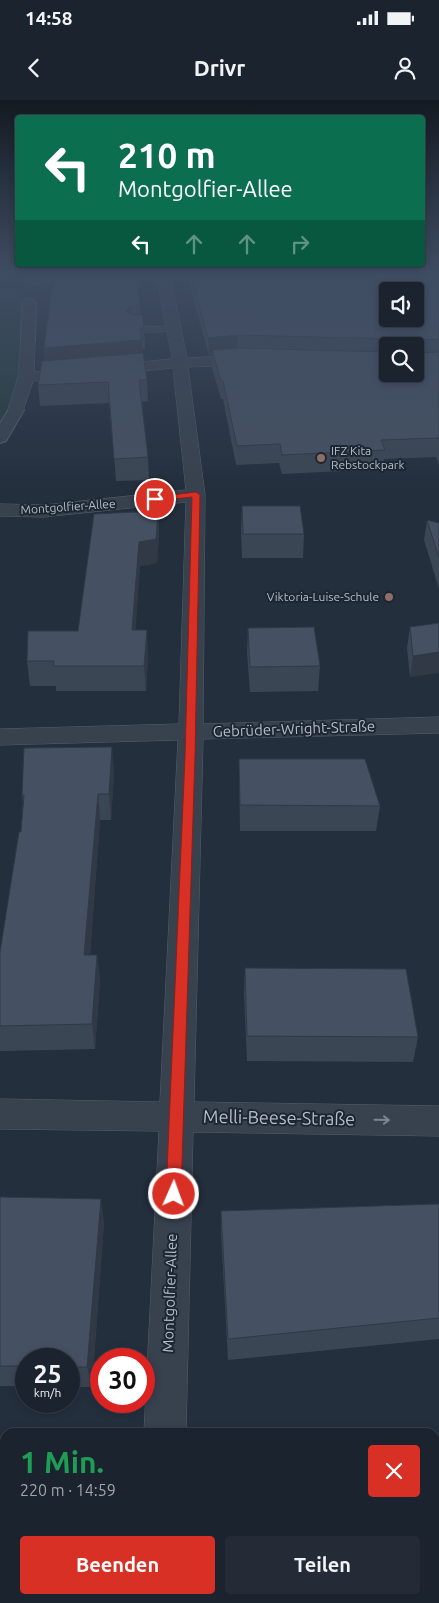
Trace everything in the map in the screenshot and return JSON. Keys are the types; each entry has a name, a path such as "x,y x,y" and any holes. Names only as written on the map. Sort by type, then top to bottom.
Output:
{"street":[{"path":"0,438 16,410 26,377 28,344"},
{"name":"Montgolfier-Allee","path":"165,1428 191,732 196,495 177,344"},
{"path":"26,377 180,363 237,359 265,360"},
{"name":"Montgolfier-Allee","path":"0,510 44,511 196,495"},
{"name":"Gebrüder-Wright-Straße","path":"0,737 439,725"},
{"name":"Melli-Beese-Straße","path":"0,1114 439,1121"}],"green space":[{"path":"0,344 22,344 21,361 14,395 0,426"}],"building":[{"path":"45,344 91,344 44,348"},
{"path":"237,348 379,352 379,382 424,382 424,353 439,352 439,439 381,440 385,450 282,455 280,444 237,446 223,381 221,381 212,350"},
{"path":"143,353 147,380 139,380 148,457 114,459 108,382 38,385 42,361"},
{"path":"242,506 300,506 304,534 243,534"},
{"path":"158,511 156,539 139,542 132,630 147,630 144,666 53,666 54,661 27,661 28,631 78,631 94,514"},
{"path":"427,520 439,523 439,558"},
{"path":"439,623 439,652 413,656 410,627"},
{"path":"314,627 320,666 250,667 248,628"},
{"path":"112,747 109,794 98,794 84,955 97,955 92,1024 0,1026 0,952 19,832 21,832 24,795 22,795 24,748"},
{"path":"239,759 365,759 380,806 240,805"},
{"path":"245,968 406,969 418,1037 247,1036"},
{"path":"0,1197 101,1199 87,1367 80,1367 80,1348 15,1348 15,1366 0,1366"},
{"path":"439,1204 439,1318 228,1339 221,1211"}],"place":[{"name":"IFZ Kita Rebstockpark","path":"321,458"},
{"name":"Viktoria-Luise-Schule","path":"389,597"}],"route":[{"path":"155,499 196,495 190,756 174,1194"}]}
